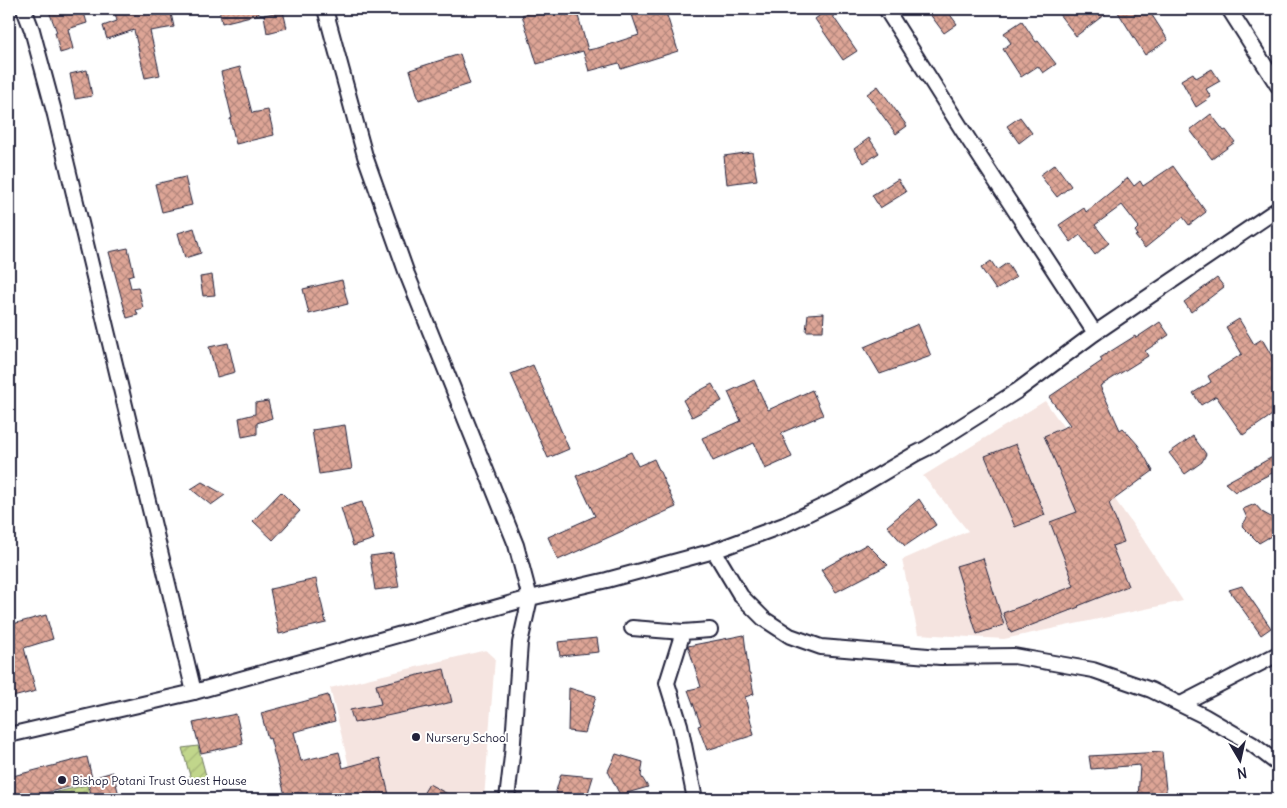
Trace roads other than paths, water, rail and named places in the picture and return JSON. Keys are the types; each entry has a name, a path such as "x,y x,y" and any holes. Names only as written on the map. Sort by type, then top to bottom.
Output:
{"street":[{"path":"24,9 32,30 55,115 194,692"},
{"path":"325,9 364,156 407,274 516,545 530,598 520,643 507,799"},
{"path":"886,9 1095,334"},
{"path":"1228,9 1278,86"},
{"path":"9,735 194,692 530,598 607,580 714,550 784,525 842,497 927,448 1017,390 1095,334 1278,209"},
{"path":"714,550 741,596 764,619 790,636 821,647 940,657 1014,656 1093,670 1151,690 1181,704 1252,744 1278,764"},
{"path":"632,628 683,632 710,630"},
{"path":"683,632 667,683 680,725 696,799"},
{"path":"1181,704 1278,654"}],"place":[{"name":"Nursery School","path":"416,737"},
{"name":"Bishop Potani Trust Guest House","path":"62,780"}]}
